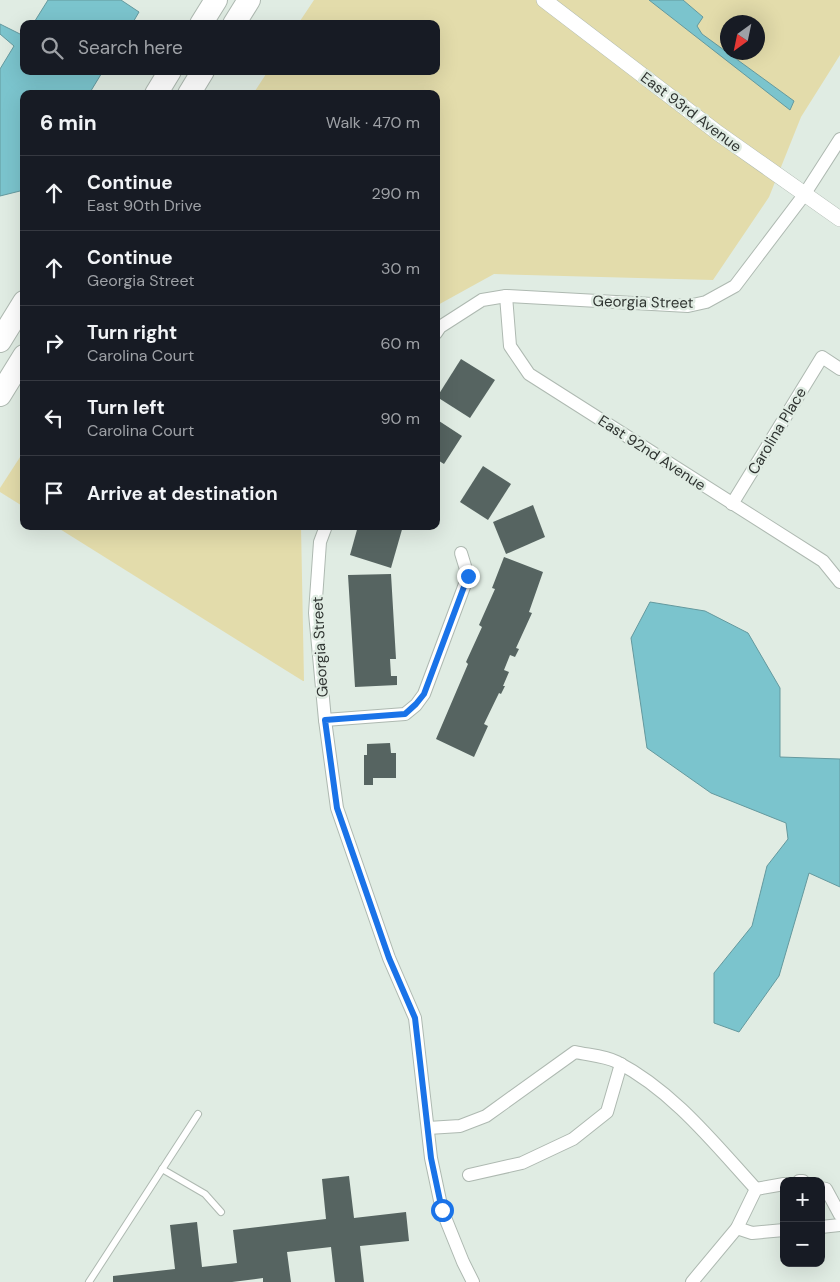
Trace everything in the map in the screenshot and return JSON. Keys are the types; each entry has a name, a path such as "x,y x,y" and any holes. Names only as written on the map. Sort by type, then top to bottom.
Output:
{"highway":[{"path":"204,20 216,0"},
{"path":"236,20 249,0"},
{"path":"158,90 168,75"},
{"path":"191,90 201,75"},
{"path":"0,341 20,308"},
{"path":"0,395 20,362"}],"street":[{"name":"East 93rd Avenue","path":"544,0 718,133 840,220"},
{"name":"Georgia Street","path":"440,327 462,311 482,300 506,296 688,306 706,302 735,286 804,195 840,139"},
{"name":"East 92nd Avenue","path":"506,296 510,346 529,374 823,561 840,582"},
{"name":"Carolina Place","path":"732,504 822,357 840,369"},
{"name":"Georgia Street","path":"324,530 320,542 315,613 325,720 337,808 389,958 415,1018 431,1158 442,1210 473,1282"},
{"path":"325,720 405,714 416,704 424,694 468,576 461,553"},
{"path":"428,1128 460,1126 486,1116 576,1052 615,1061 657,1088 707,1135 756,1189"},
{"path":"469,1174 522,1163 574,1139 607,1112 621,1064"},
{"path":"756,1189 780,1185"},
{"path":"692,1282 737,1228 756,1189"},
{"path":"825,1189 840,1214"},
{"path":"825,1227 840,1225"},
{"path":"737,1228 752,1233 780,1230"}],"lane":[{"path":"89,1282 198,1114"},
{"path":"162,1169 205,1194 221,1212"}],"shaded area":[{"path":"314,0 840,0 840,55 801,117 769,197 713,280 494,274 440,304 440,90 256,90 265,75 440,75 440,20 301,20"},
{"path":"20,457 20,504 0,492 0,488"},
{"path":"61,530 301,530 303,681"}],"water":[{"path":"48,0 121,0 139,12 134,20 36,20"},
{"path":"649,0 683,0 703,17 697,26 702,34 720,47 720,55"},
{"path":"0,24 20,34 20,75 101,75 91,90 20,90 20,191 0,196 0,69 14,46 0,34"},
{"path":"726,60 738,60 794,101 790,110"},
{"path":"650,602 705,611 748,633 780,688 780,757 840,759 840,887 809,873 779,976 739,1032 714,1023 714,973 752,926 767,866 788,839 786,823 711,793 647,748 631,638"}],"building":[{"path":"461,359 495,380 470,418 440,399 440,392"},
{"path":"440,422 462,436 444,464 440,462"},
{"path":"483,466 511,484 488,520 460,502"},
{"path":"533,505 545,537 506,554 493,522"},
{"path":"357,530 402,530 391,568 350,555"},
{"path":"504,557 543,572 529,612 532,613 516,648 519,649 515,657 510,655 504,670 509,672 503,686 505,686 501,694 499,693 484,724 488,726 474,757 436,739 468,664 466,662 482,627 479,625 495,589 492,588"},
{"path":"391,574 396,659 390,659 391,676 397,676 397,685 355,687 348,575"},
{"path":"390,743 391,753 396,753 396,778 373,778 373,785 364,785 364,755 367,755 367,744"},
{"path":"349,1176 354,1218 406,1212 409,1241 360,1246 364,1282 335,1282 331,1247 287,1252 291,1282 263,1282 263,1278 232,1282 113,1282 113,1276 175,1269 170,1225 197,1222 202,1267 237,1263 233,1230 326,1219 322,1179"}],"route":[{"path":"442,1210 431,1158 415,1018 389,958 337,808 325,720 405,714 416,704 424,694 468,576"}]}
